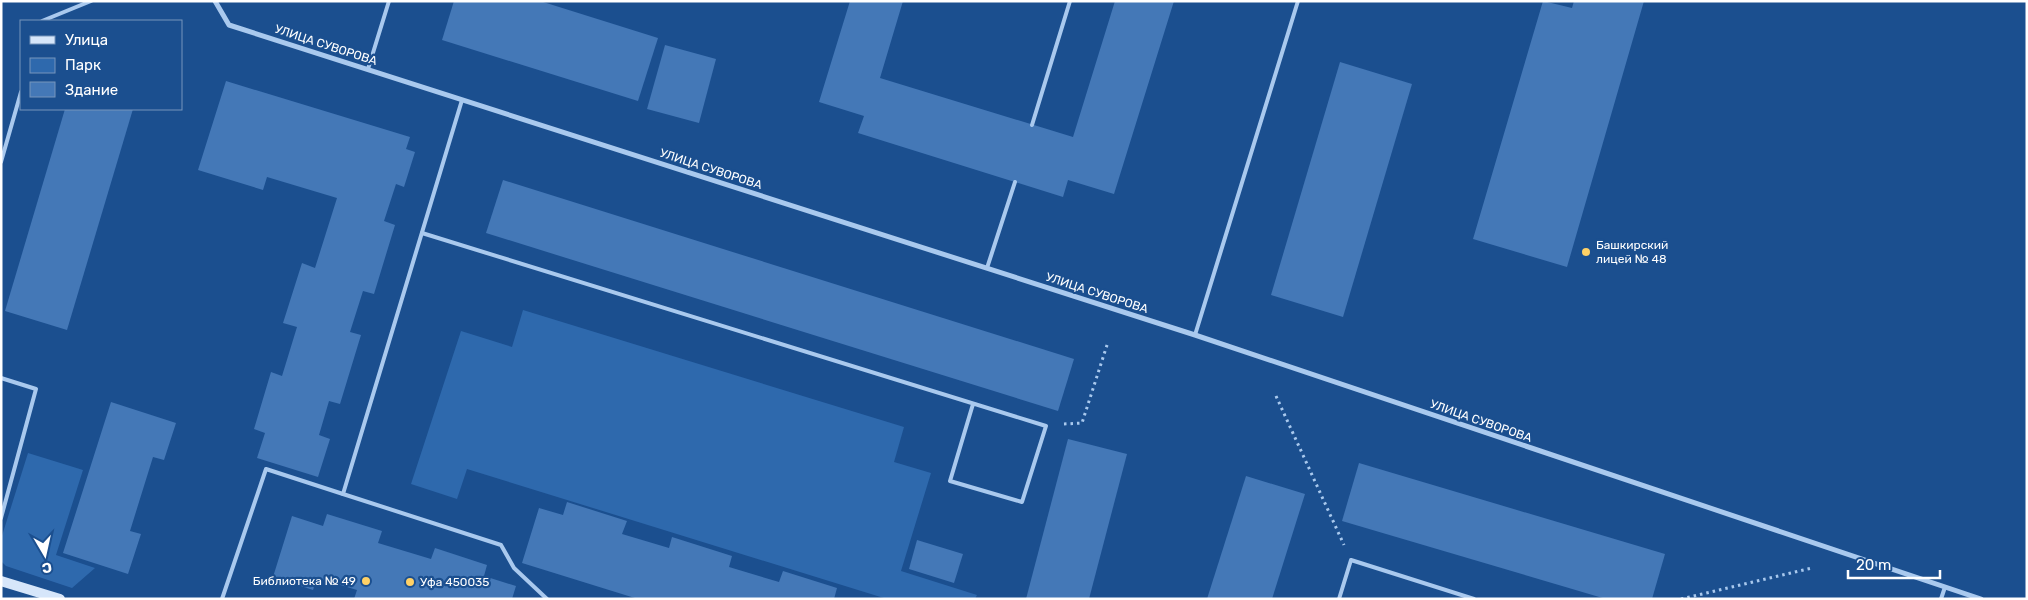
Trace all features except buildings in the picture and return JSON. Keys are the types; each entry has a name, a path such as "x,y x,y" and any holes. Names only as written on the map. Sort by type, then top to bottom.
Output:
{"main road":[{"path":"1,581 60,599"}],"street":[{"name":"УЛИЦА СУВОРОВА","path":"215,1 229,25 1195,335 1981,599"}],"lane":[{"path":"44,20 91,1"},
{"path":"368,69 389,1"},
{"path":"1032,124 1070,1"},
{"path":"1195,335 1298,1"},
{"path":"1,162 20,96"},
{"path":"343,494 462,100"},
{"path":"987,268 1015,182"},
{"path":"422,232 1046,426 1022,502 950,481 973,404"},
{"path":"1,378 36,389 1,518"},
{"path":"222,599 266,469 501,545 514,568 547,599"},
{"path":"1338,599 1351,560 1474,599"},
{"path":"1941,599 1945,587"}],"path":[{"path":"1046,426 1082,423 1108,342"},
{"path":"1276,396 1351,560"},
{"path":"1681,599 1812,568"}],"green space":[{"path":"523,310 904,427 894,462 931,473 901,571 977,595 975,599 887,599 467,469 457,499 411,484 461,331 512,347"},
{"path":"28,453 83,470 56,555 95,568 72,588 6,566 1,561 1,539"}],"place":[{"name":"Башкирский лицей № 48","path":"1586,252"},
{"name":"Библиотека № 49","path":"366,581"},
{"name":"Уфа 450035","path":"410,582"}]}
